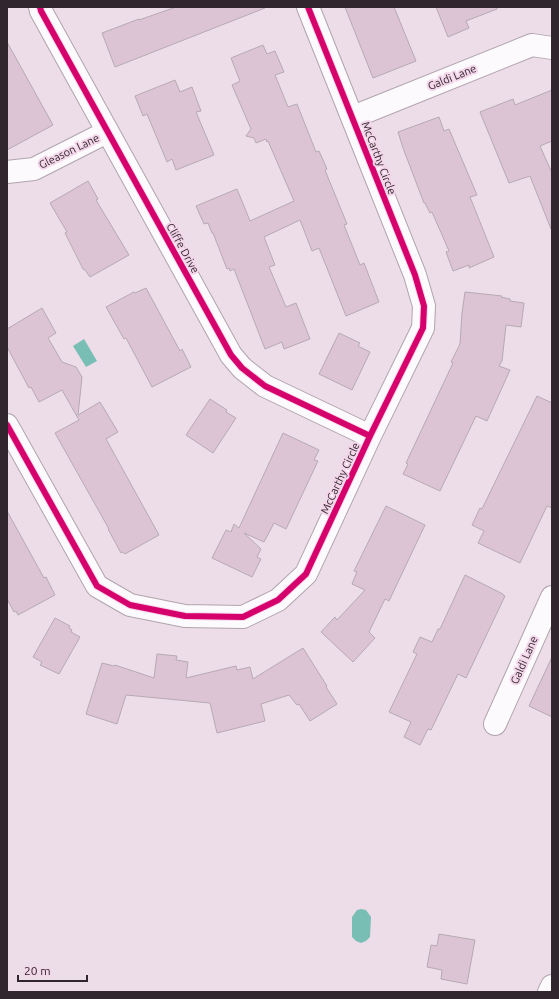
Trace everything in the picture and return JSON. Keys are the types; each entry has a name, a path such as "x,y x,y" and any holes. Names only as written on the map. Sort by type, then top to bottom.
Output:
{"street":[{"name":"Cliffe Drive","path":"40,7 41,12 77,74 107,132 231,356 242,368 265,386 370,436"},
{"name":"McCarthy Circle","path":"7,425 97,586 130,605 185,616 243,617 278,600 306,574 370,436 423,328 424,306 415,275 308,7"},
{"name":"Galdi Lane","path":"353,117 532,45 552,48"},
{"name":"Gleason Lane","path":"7,172 34,169 107,132"},
{"name":"Galdi Lane","path":"495,724 549,609"},
{"path":"549,992 552,986"}],"shaded area":[{"path":"84,339 97,361 86,367 73,346"},
{"path":"357,910 366,910 371,917 370,937 361,943 352,937 352,917"}],"building":[{"path":"176,7 265,8 115,67 102,33"},
{"path":"345,7 394,7 416,61 373,78"},
{"path":"436,7 497,7 497,9 466,21 469,28 448,37"},
{"path":"7,42 53,125 7,150"},
{"path":"263,45 267,54 275,51 284,72 275,75 288,107 297,104 316,152 319,151 327,169 325,170 347,224 344,225 360,265 364,263 379,302 346,316 319,248 312,251 300,220 264,237 275,265 269,267 286,307 296,303 310,339 284,349 282,342 265,349 234,269 230,271 229,268 227,269 213,233 208,223 204,224 196,206 237,189 250,221 294,201 268,141 267,142 266,139 256,143 254,138 246,136 251,129 232,85 240,81 231,58"},
{"path":"175,80 180,92 192,87 201,111 196,112 214,155 176,170 172,159 167,162 147,114 143,116 135,96"},
{"path":"552,90 552,141 540,146 552,173 551,229 530,176 509,183 480,112 513,99 515,105"},
{"path":"439,117 444,131 449,129 477,195 470,197 494,257 469,268 469,265 453,271 446,252 449,251 432,212 430,213 424,203 398,132"},
{"path":"88,181 98,199 96,200 129,255 90,277 83,269 65,233 67,232 50,203"},
{"path":"146,288 180,351 182,349 191,367 152,387 126,338 124,339 106,307 134,292 135,293"},
{"path":"465,292 502,296 501,297 510,299 510,301 524,303 521,327 506,325 502,361 499,366 510,370 487,421 476,416 440,491 403,474 408,464 406,463 453,363 451,362 460,344"},
{"path":"42,308 56,333 48,338 62,362 76,367 82,377 78,415 100,402 118,432 106,439 159,535 125,554 123,552 121,553 55,433 79,420 62,390 39,402 31,387 29,388 7,347 7,329"},
{"path":"339,333 360,343 358,346 370,352 352,390 319,374"},
{"path":"537,396 552,403 552,508 547,506 520,563 478,543 484,531 472,525 480,508 482,509"},
{"path":"210,399 236,418 213,453 186,435"},
{"path":"283,433 319,450 314,460 318,461 286,529 274,523 264,542 244,533 261,549 257,557 261,559 252,577 212,558 226,530 231,532 234,524 239,528"},
{"path":"386,506 425,525 389,601 385,599 369,632 375,638 353,662 321,632 335,617 337,620 365,590 352,584 357,572 354,571"},
{"path":"7,511 55,595 18,615 16,611 14,612 7,599"},
{"path":"465,575 505,596 466,678 458,674 431,730 428,729 420,745 404,737 411,722 389,712 417,654 413,652 420,637 432,642 438,629 440,629"},
{"path":"55,618 70,626 69,628 72,630 71,632 80,637 59,674 40,665 42,662 33,657"},
{"path":"303,648 337,704 310,721 299,704 297,705 289,695 261,704 265,721 217,733 210,703 126,695 117,724 86,714 102,663 115,665 154,678 157,654 177,656 176,660 188,662 186,678 236,666 237,670 250,667 253,679"},
{"path":"552,657 552,717 529,706"},
{"path":"439,934 475,940 467,984 441,979 442,970 427,967 431,945 437,946"}],"cycle path":[{"path":"40,7 231,355 242,368 265,386 370,436"},
{"path":"7,425 97,586 130,605 185,616 243,617 278,600 306,574 370,436 423,328 424,306 415,275 308,7"}]}
